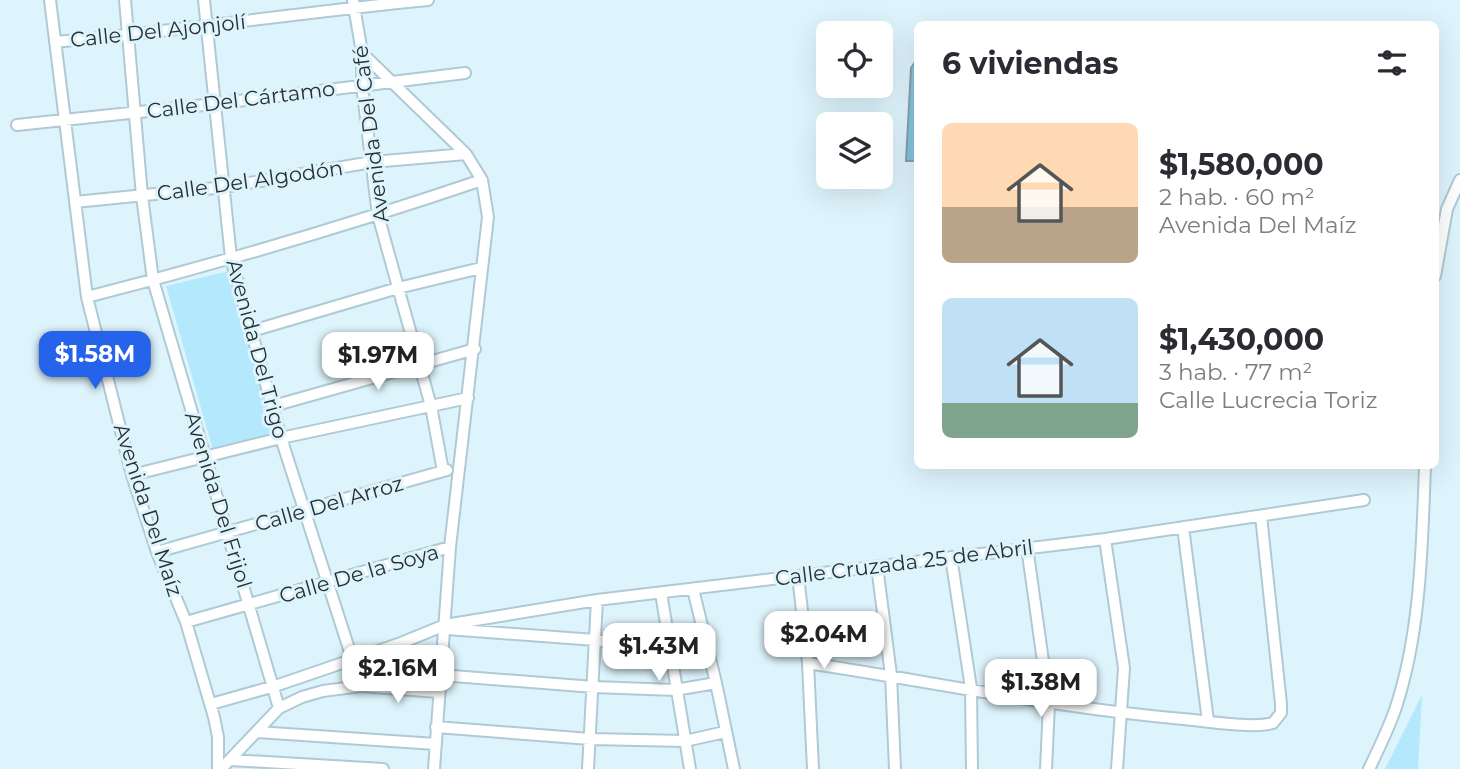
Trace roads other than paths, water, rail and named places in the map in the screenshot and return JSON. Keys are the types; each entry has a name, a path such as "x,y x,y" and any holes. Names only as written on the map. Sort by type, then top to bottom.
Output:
{"street":[{"name":"Avenida Del Maíz","path":"50,0 87,297 132,475 157,552 186,622 211,704 218,737 219,769"},
{"name":"Avenida Del Frijol","path":"125,0 142,196 153,280 275,686 279,708"},
{"name":"Avenida Del Trigo","path":"204,0 231,258 281,438 361,686"},
{"name":"Calle Del Ajonjolí","path":"55,43 207,27 354,4 428,0"},
{"name":"Avenida Del Café","path":"354,4 362,52 362,86 378,215 431,406 443,471"},
{"path":"362,52 466,154 482,180 488,218 475,349 450,547 434,769"},
{"name":"Calle Del Cártamo","path":"17,125 465,73"},
{"name":"Calle Del Algodón","path":"75,202 225,187 372,162 466,154"},
{"path":"87,297 378,215 482,180"},
{"path":"1439,253 1447,209 1460,180"},
{"path":"252,331 398,288 481,268"},
{"path":"273,405 475,349"},
{"path":"132,475 281,438 468,398"},
{"name":"Calle Del Arroz","path":"157,552 461,467"},
{"path":"1369,769 1395,710 1411,637 1420,561 1425,469"},
{"name":"Calle Cruzada 25 de Abril","path":"444,627 597,600 1105,539 1364,500"},
{"path":"808,663 1122,714 1273,723 1280,713 1281,704 1261,516"},
{"path":"1183,527 1209,721"},
{"path":"1105,539 1123,653 1122,714 1117,769"},
{"name":"Calle De la Soya","path":"186,622 450,547"},
{"path":"1027,547 1049,704 1046,769"},
{"path":"951,557 971,688 972,769"},
{"path":"877,566 891,675 895,769"},
{"path":"798,576 808,663 813,769"},
{"path":"693,589 734,769"},
{"path":"661,593 690,769"},
{"path":"588,769 597,600"},
{"path":"211,704 275,686 444,627 649,645"},
{"path":"400,689 401,643"},
{"path":"440,675 594,687 676,690 716,683"},
{"path":"219,769 231,760 279,708 302,697 361,686 438,692"},
{"path":"436,727 590,739 685,741 725,732"},
{"path":"257,732 436,744"},
{"path":"231,760 383,769"}]}
